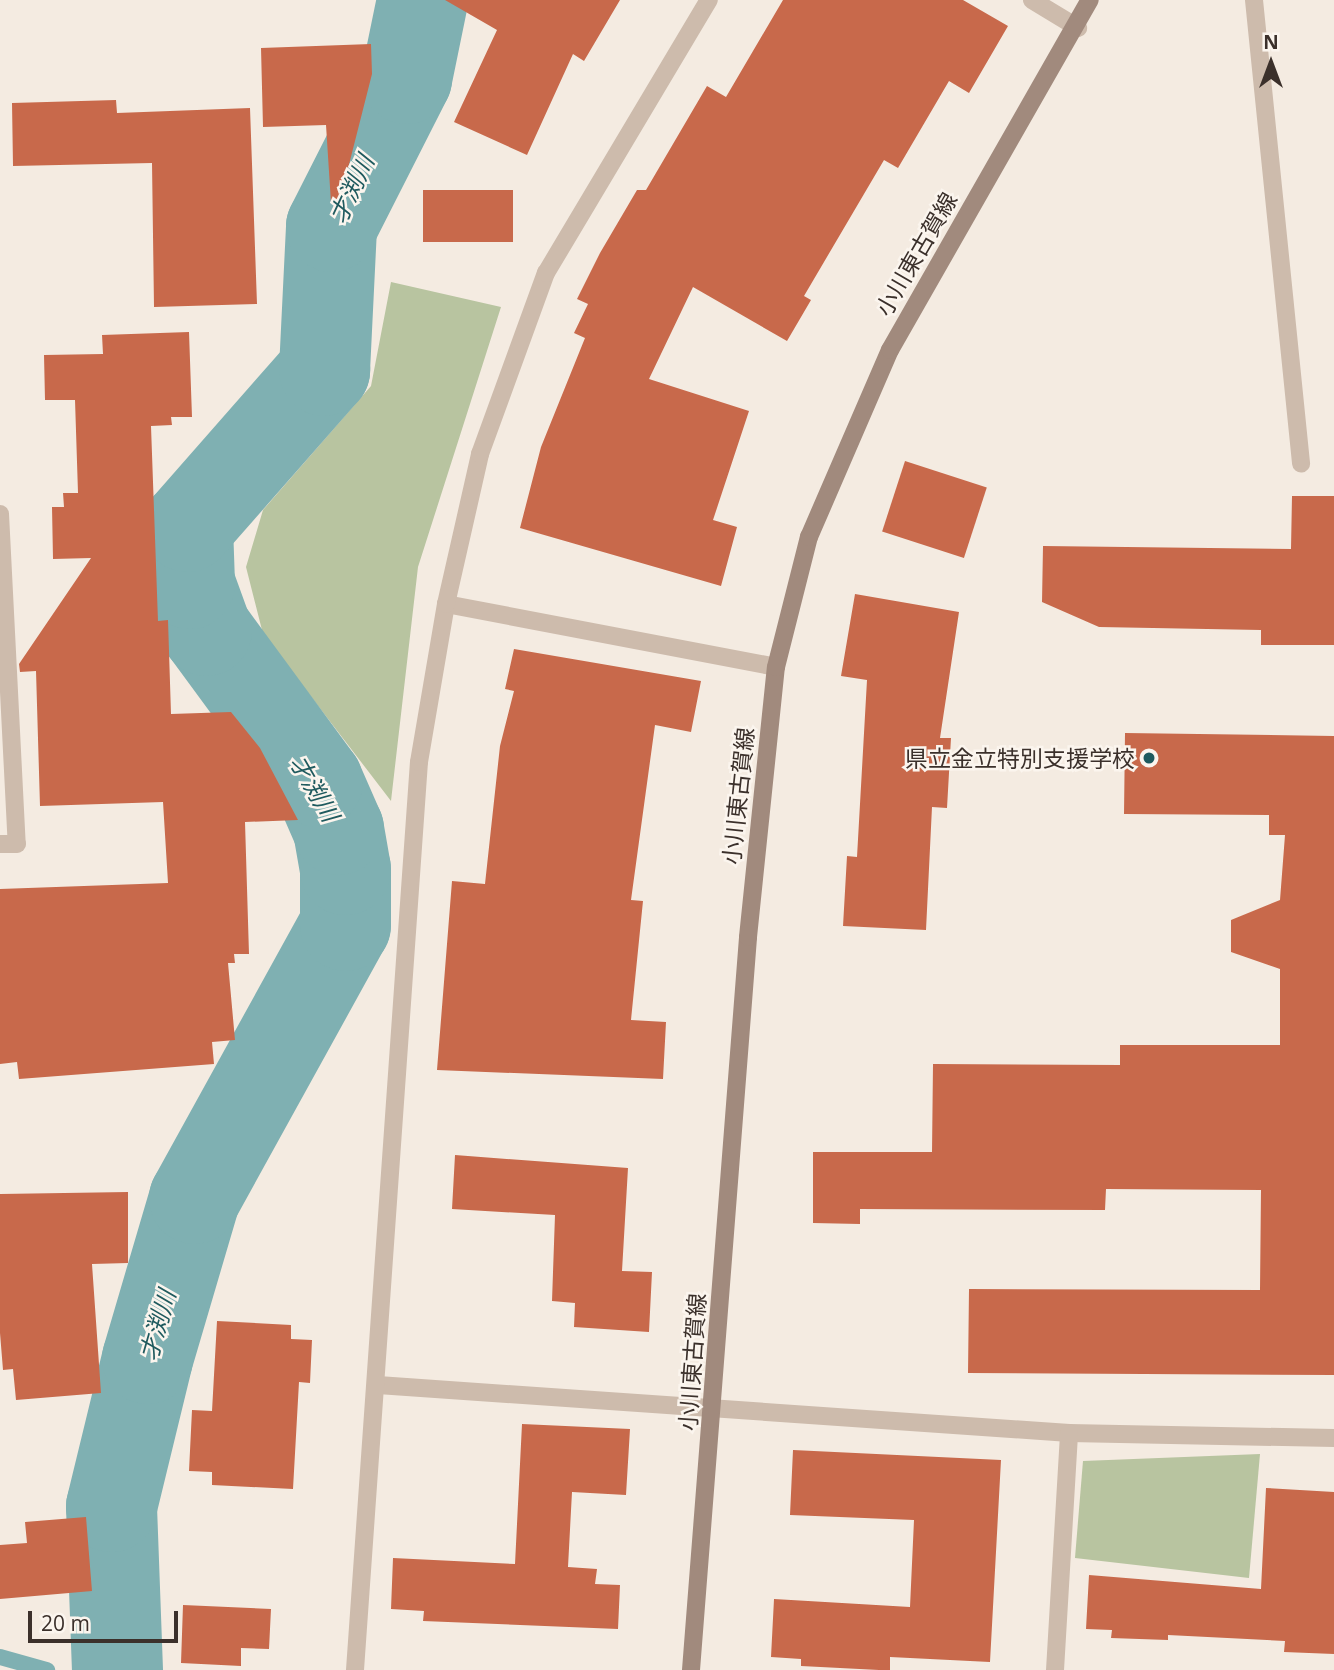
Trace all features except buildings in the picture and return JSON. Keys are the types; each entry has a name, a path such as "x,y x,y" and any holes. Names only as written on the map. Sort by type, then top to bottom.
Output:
{"street":[{"path":"355,1670 378,1385 419,762 446,604 480,454 545,273 709,0"},
{"path":"1032,0 1078,28"},
{"name":"小川東古賀線","path":"691,1670 748,937 776,667 809,537 890,350 1078,28 1090,0"},
{"path":"1254,0 1301,464"},
{"path":"0,514 17,844 0,844"},
{"path":"446,604 776,667"},
{"path":"378,1385 713,1406 1069,1433 1334,1438"},
{"path":"1055,1670 1069,1433"}],"green space":[{"path":"391,282 501,307 418,567 391,801 263,634 246,567 263,510 371,386"},
{"path":"1260,1454 1249,1578 1075,1558 1083,1461"}],"waterway":[{"name":"才渕川","path":"117,1670 111,1506 147,1358 194,1198 345,925 345,869 338,829 317,781 206,630 189,583 187,526 324,370 331,226 406,78 422,0"},
{"path":"0,1657 47,1670"}],"place":[{"name":"県立金立特別支援学校","path":"1149,758"}]}
